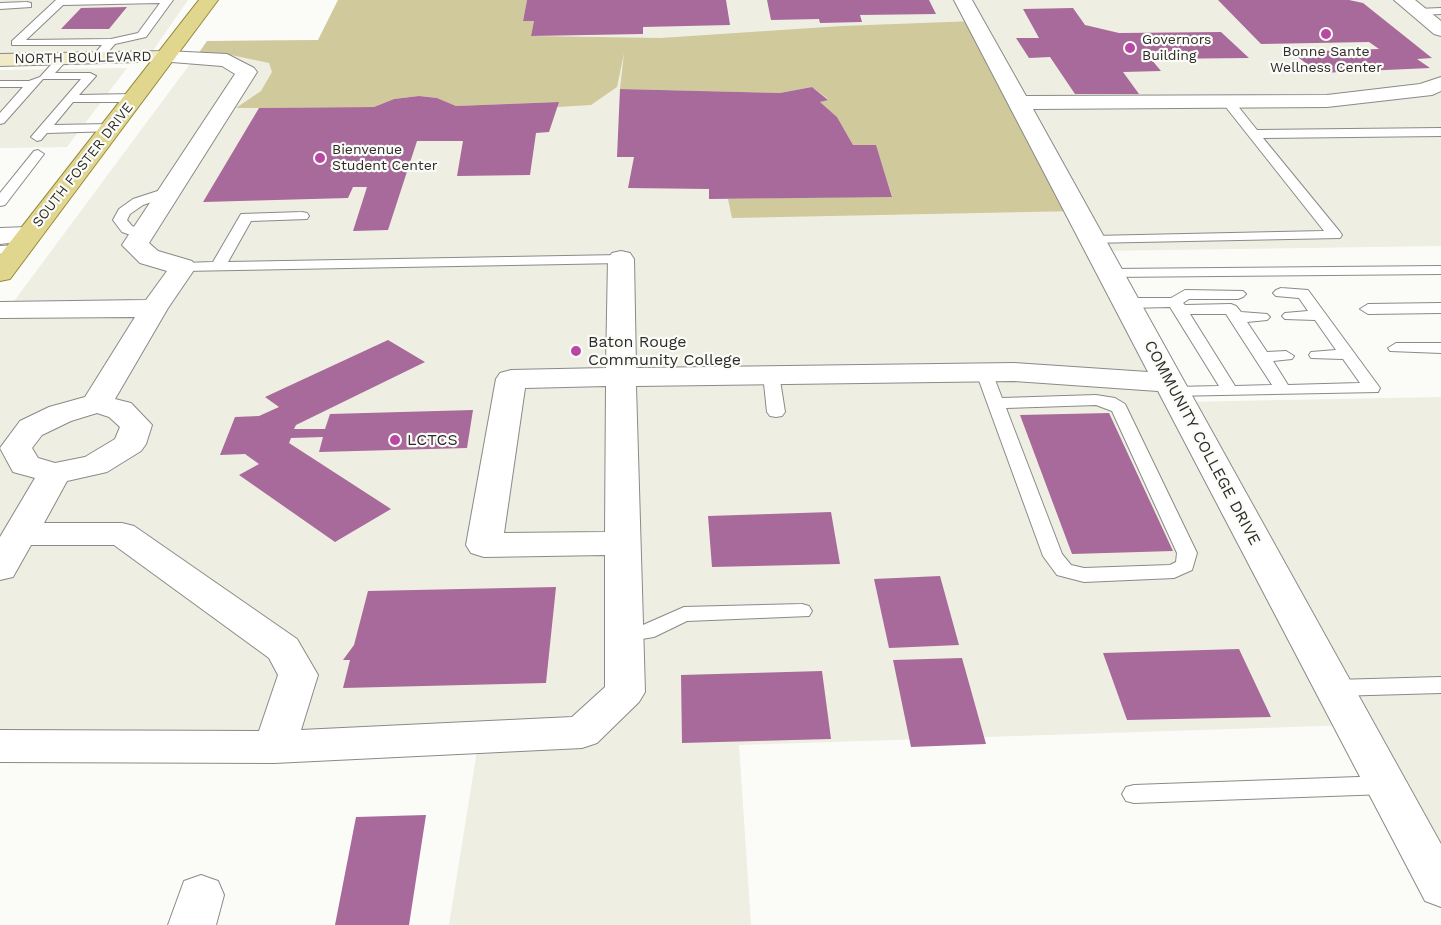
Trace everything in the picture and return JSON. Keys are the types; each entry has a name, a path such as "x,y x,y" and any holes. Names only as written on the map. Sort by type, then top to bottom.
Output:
{"main road":[{"name":"SOUTH FOSTER DRIVE","path":"0,273 12,242 111,128 209,0"}],"street":[{"name":"COMMUNITY COLLEGE DRIVE","path":"963,0 1441,887"},
{"path":"1410,6 1441,30"},
{"name":"NORTH BOULEVARD","path":"6,59 166,57"},
{"path":"97,404 154,308 183,267 149,257 135,245 247,72 227,60 166,57"},
{"path":"1019,103 1327,101 1437,89"},
{"path":"0,746 274,747 582,732 625,692 621,260"},
{"path":"0,310 154,308"},
{"path":"623,543 484,545 511,379 1014,372 1172,388"},
{"path":"97,404 120,410 136,425 130,444 95,465 56,473 25,465 16,448 32,428 60,414 97,404"},
{"path":"0,568 56,473"},
{"path":"19,534 122,534 283,649 298,675 274,747"}],"lane":[{"path":"168,0 142,35 111,42 16,43 60,2 168,0"},
{"path":"0,6 27,5"},
{"path":"1410,6 1441,11"},
{"path":"97,58 111,42"},
{"path":"6,59 30,43"},
{"path":"0,120 32,84 45,76 62,59"},
{"path":"45,76 90,76 41,133 111,128"},
{"path":"0,84 32,84"},
{"path":"69,99 134,99"},
{"path":"1093,240 1335,235 1229,103"},
{"path":"1254,134 1441,132"},
{"path":"0,202 6,187 38,154"},
{"path":"218,266 246,217 302,216"},
{"path":"183,267 621,260"},
{"path":"1111,273 1441,270"},
{"path":"1172,388 1230,391 1372,388 1303,293 1281,293"},
{"path":"1178,306 1185,295 1238,294"},
{"path":"1127,303 1231,309 1283,390"},
{"path":"1178,306 1230,391"},
{"path":"1368,309 1441,308"},
{"path":"1290,316 1319,315"},
{"path":"1236,317 1262,317"},
{"path":"1396,348 1441,348"},
{"path":"1317,355 1347,354"},
{"path":"1262,357 1286,356"},
{"path":"984,372 996,404 1053,556 1064,570 1084,575 1174,571 1185,565 1186,553 1119,408 1109,402 1096,400 996,404"},
{"path":"771,374 776,412"},
{"path":"624,635 647,632 684,614 802,611"},
{"path":"1335,688 1441,685"},
{"path":"1134,794 1386,785"}],"shaded area":[{"path":"0,0 188,0 152,52 0,54"},
{"name":"Baton Rouge Community College","path":"338,0 1441,0 1441,246 1100,251 1180,402 1441,397 1441,887 1354,725 739,745 751,925 449,925 477,751 0,747 0,320 207,41 318,40"},
{"path":"338,0 527,0 523,20 534,21 531,36 660,38 842,26 975,21 1077,211 732,218 728,199 892,196 876,146 853,145 837,117 820,102 828,99 812,87 780,93 620,89 624,53 617,87 591,105 557,107 558,102 456,106 437,98 419,96 394,99 374,107 236,108 261,91 272,72 269,63 231,55 199,53 207,41 318,40"},
{"path":"127,68 67,147 0,148 0,70"}],"building":[{"path":"527,0 726,0 730,25 643,27 643,34 531,36 534,21 523,21"},
{"path":"767,0 929,0 936,14 860,15 862,22 820,23 819,19 771,20"},
{"name":"Bonne Sante Wellness Center","path":"1218,0 1349,0 1363,3 1432,58 1417,59 1430,68 1319,73 1291,52 1379,49 1369,42 1261,44"},
{"path":"127,7 109,29 61,29 81,8"},
{"name":"Governors Building","path":"1073,8 1085,25 1119,33 1221,32 1249,58 1151,59 1161,71 1123,72 1139,94 1075,94 1050,57 1029,58 1016,38 1039,38 1023,9"},
{"path":"812,87 828,100 820,102 837,117 853,145 876,145 892,197 709,199 709,189 628,188 634,157 617,157 620,89 780,93"},
{"name":"Bienvenue Student Center","path":"419,96 437,98 456,106 559,102 549,132 536,133 530,175 457,176 463,141 417,141 388,230 353,231 367,187 353,187 348,198 203,202 259,108 374,107 394,99"},
{"name":"LCTCS","path":"388,340 425,362 296,425 294,429 325,429 330,414 473,410 467,448 319,452 323,437 291,438 289,443 391,509 335,542 239,475 259,464 245,454 220,455 235,417 259,416 279,407 265,397"},
{"path":"1109,413 1173,551 1072,554 1020,415"},
{"path":"831,512 840,564 712,567 708,516"},
{"path":"940,576 959,645 889,648 874,579"},
{"path":"556,587 546,683 343,688 350,660 343,660 354,645 368,591"},
{"path":"1239,649 1271,717 1127,720 1103,653"},
{"path":"962,658 986,744 911,747 893,660"},
{"path":"822,671 831,739 682,743 681,675"},
{"path":"426,815 409,925 335,925 356,817"}],"place":[{"name":"Bonne Sante Wellness Center","path":"1326,34"},
{"name":"Governors Building","path":"1130,48"},
{"name":"Bienvenue Student Center","path":"320,158"},
{"name":"Baton Rouge Community College","path":"576,351"},
{"name":"LCTCS","path":"395,440"}]}
